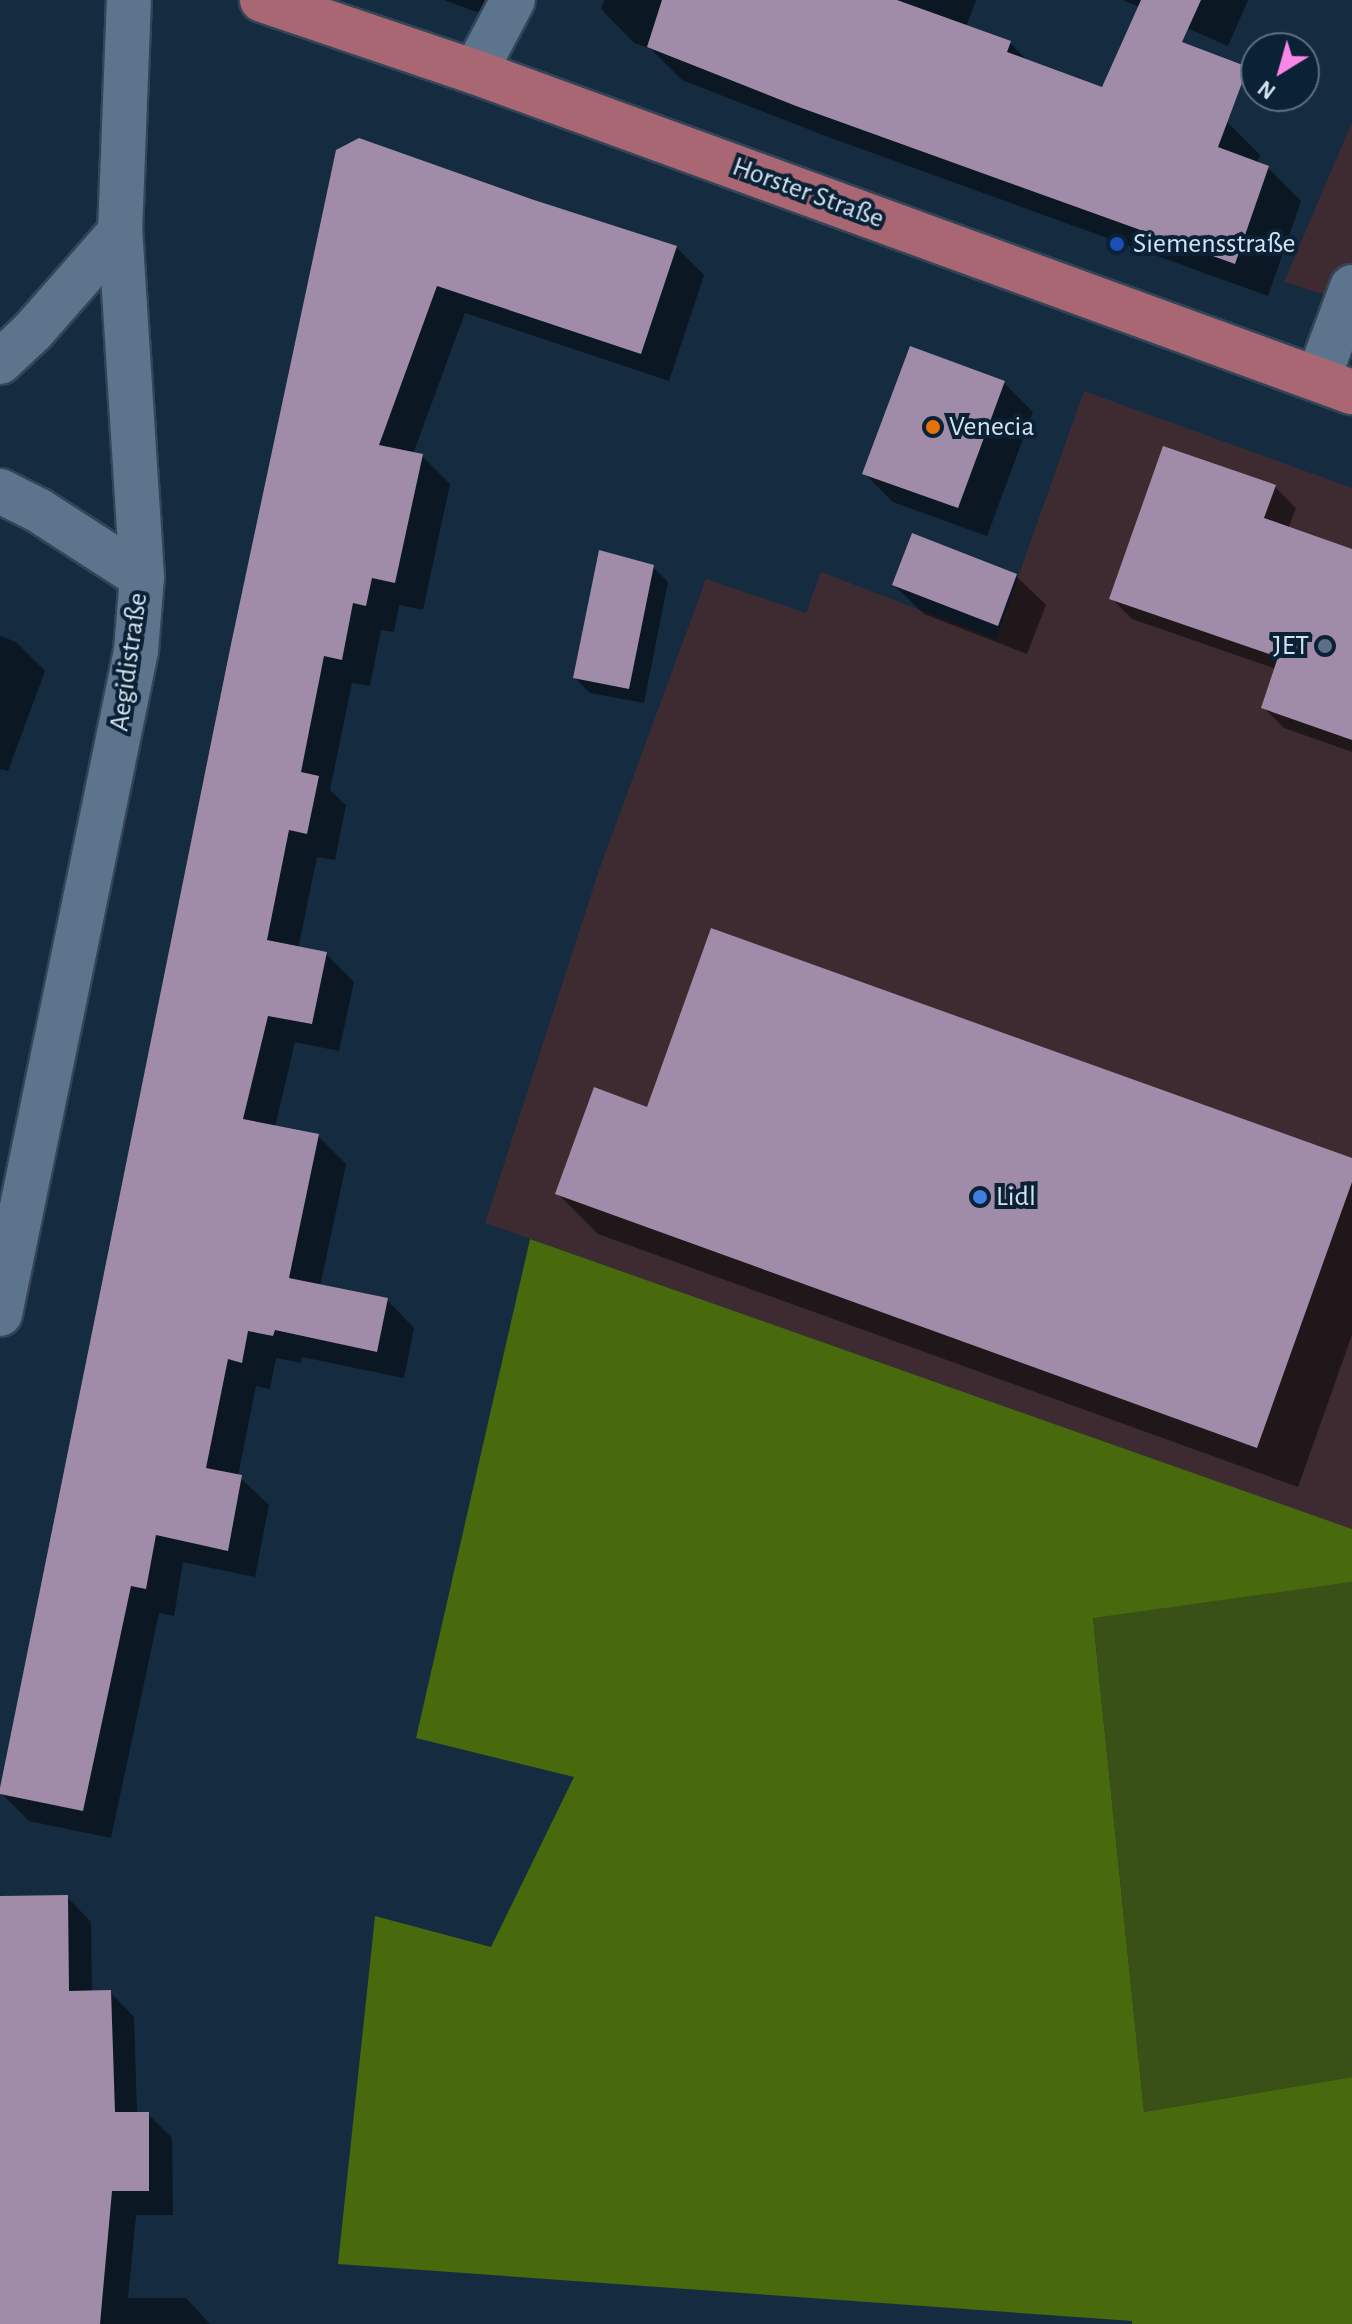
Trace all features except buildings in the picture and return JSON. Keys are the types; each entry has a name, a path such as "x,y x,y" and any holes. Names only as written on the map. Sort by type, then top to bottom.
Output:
{"main road":[{"name":"Horster Straße","path":"262,0 475,72 1335,386"}],"street":[{"name":"Aegidistraße","path":"0,1314 136,651 142,577 120,232 129,0"},
{"path":"475,72 513,0"},
{"path":"0,362 33,331 120,232"},
{"path":"1335,386 1352,287"},
{"path":"0,491 38,510 142,577"}],"shaded area":[{"path":"1352,122 1352,303 1284,282"},
{"path":"1084,391 1352,488 1352,1529 485,1223 599,870 706,579 806,613 821,572 996,639"}],"green space":[{"path":"530,1239 1352,1529 1352,1582 1093,1618 1144,2112 1352,2077 1352,2324 1132,2324 1132,2321 338,2264 375,1916 491,1947 574,1777 416,1738"},
{"path":"1352,1582 1352,2077 1144,2112 1093,1617"}],"place":[{"name":"Siemensstraße","path":"1117,244"},
{"name":"Venecia","path":"933,427"},
{"name":"JET","path":"1325,646"},
{"name":"Lidl","path":"980,1197"}]}
